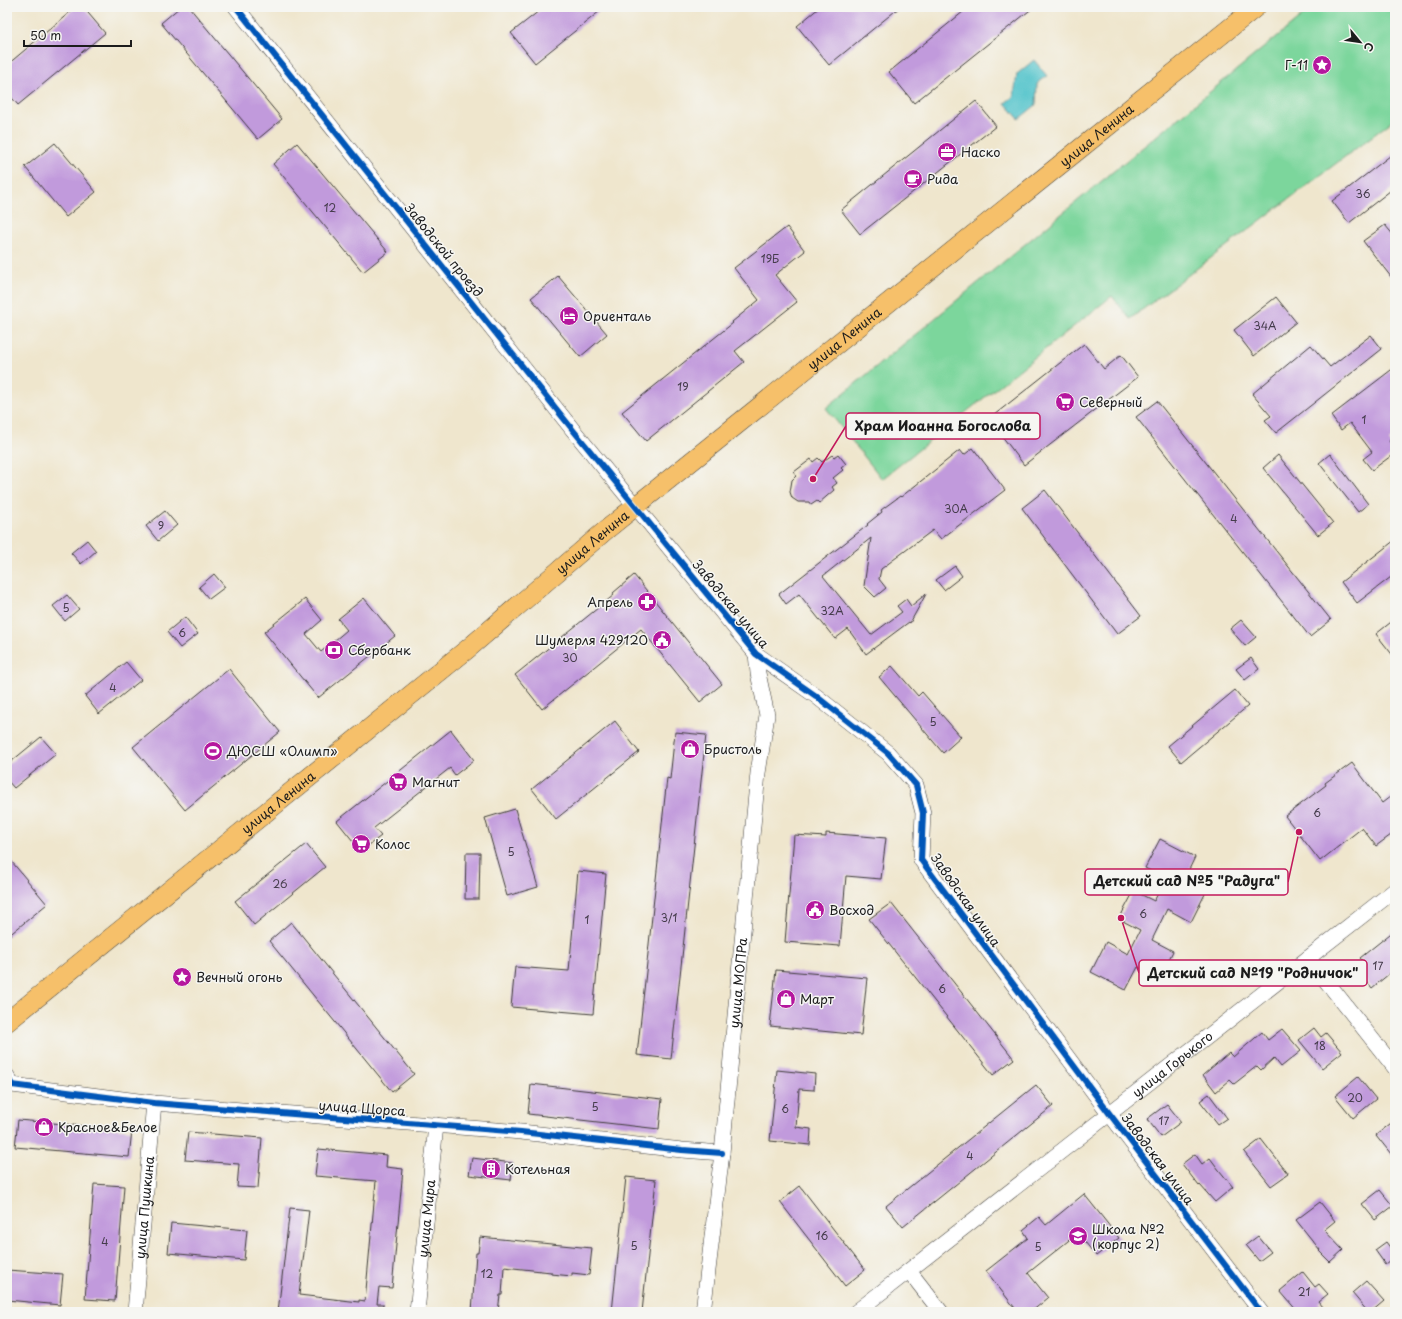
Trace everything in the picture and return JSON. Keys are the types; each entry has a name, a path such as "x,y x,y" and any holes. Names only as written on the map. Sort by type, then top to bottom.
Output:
{"main road":[{"name":"улица Ленина","path":"7,1022 470,647 551,576 635,507 1256,7"}],"street":[{"name":"Заводской проезд","path":"236,7 635,507"},
{"name":"Заводская улица","path":"635,507 756,654 816,696 888,752 916,786 923,813 921,860 1109,1113 1261,1312"},
{"name":"улица МОПРа","path":"703,1312 722,1153 758,773 767,715 758,673 756,654"},
{"name":"улица Горького","path":"856,1312 1395,890"},
{"path":"1308,958 1395,1068"},
{"name":"улица Щорса","path":"7,1076 12,1085 154,1103 520,1132 722,1153"},
{"name":"улица Пушкина","path":"135,1312 154,1103"},
{"name":"улица Мира","path":"417,1312 436,1125"},
{"path":"909,1271 941,1312"}],"green space":[{"path":"1313,7 1395,7 1395,119 1130,319 1112,296 882,479 826,408"}],"water":[{"path":"1034,60 1047,76 1037,84 1036,105 1019,119 1005,103 1014,96 1017,74"}],"building":[{"path":"76,7 83,7 105,33 18,105 7,92 7,65"},
{"path":"180,7 189,7 282,119 258,139 161,23"},
{"path":"544,7 605,7 535,63 511,33"},
{"path":"820,7 900,7 829,65 797,26"},
{"path":"969,7 1034,7 914,103 889,72"},
{"path":"976,101 996,126 860,234 841,210"},
{"path":"55,143 96,192 66,217 25,167"},
{"path":"297,143 388,252 363,272 273,164"},
{"path":"1395,152 1395,187 1349,223 1332,201"},
{"path":"1385,225 1395,237 1395,282 1363,241"},
{"path":"787,227 805,251 775,275 797,302 735,351 744,362 646,441 622,412 733,323 732,322 759,300 734,268"},
{"name":"Ориенталь","path":"558,276 607,334 580,357 531,298"},
{"path":"1276,297 1296,322 1254,356 1234,330"},
{"path":"1371,335 1382,349 1276,433 1265,420 1271,416 1252,394 1311,345 1330,367"},
{"path":"1084,344 1104,369 1121,355 1138,377 1024,465 989,419"},
{"path":"1395,367 1395,436 1389,441 1395,449 1395,453 1372,470 1363,459 1372,452 1350,423 1341,430 1331,416"},
{"path":"1157,401 1331,620 1310,637 1136,417"},
{"path":"973,448 1005,490 941,539 933,530 881,569 879,579 886,588 875,597 864,586 871,538 823,576 871,635 902,612 897,606 906,599 911,606 926,594 910,623 909,622 866,654 848,629 835,639 799,594 786,604 779,594 868,525 867,524 882,512 881,510 900,496 901,497 960,450 964,455"},
{"path":"838,454 846,464 841,468 843,470 833,478 837,483 832,487 834,490 819,503 817,501 811,505 809,502 798,502 792,498 790,492 792,480 796,476 794,472 811,459 813,462 818,458 822,462 832,455 834,457"},
{"path":"1330,454 1368,504 1358,512 1319,463"},
{"path":"1278,455 1333,523 1318,535 1263,468"},
{"path":"1045,490 1141,616 1117,634 1022,508"},
{"path":"165,511 177,525 158,541 146,526"},
{"path":"87,540 96,551 81,564 71,553"},
{"path":"1395,540 1395,574 1357,603 1341,582"},
{"path":"955,566 962,576 944,590 936,580"},
{"path":"214,574 225,587 209,599 199,587"},
{"path":"634,575 722,684 700,702 641,629 542,709 515,675 614,595 613,593"},
{"path":"67,595 79,609 65,621 53,606"},
{"path":"364,598 395,636 318,698 264,632 305,599 322,620 306,634 321,652 347,630 338,619"},
{"path":"185,617 198,634 180,648 167,632"},
{"path":"1395,619 1395,658 1376,634"},
{"path":"1241,620 1256,637 1245,646 1230,629"},
{"path":"1251,658 1259,669 1245,680 1236,669"},
{"path":"126,662 141,680 99,714 85,696"},
{"path":"892,666 918,696 922,692 961,737 943,753 879,677"},
{"path":"229,669 280,732 185,810 133,747"},
{"path":"1235,690 1248,706 1181,762 1168,746"},
{"path":"615,721 639,752 556,819 532,789"},
{"path":"451,730 474,760 455,775 450,768 374,828 381,836 361,851 337,821"},
{"path":"675,732 706,735 671,1059 637,1055 667,778 670,779"},
{"path":"41,737 56,754 14,788 7,780 7,765"},
{"path":"1352,763 1382,803 1395,793 1395,832 1376,846 1362,828 1320,861 1285,816"},
{"path":"515,809 538,887 507,896 485,818"},
{"name":"Восход","path":"826,833 886,838 881,879 846,876 840,946 785,942 794,835 826,837"},
{"path":"1160,839 1195,857 1183,882 1205,894 1191,922 1167,909 1152,940 1173,951 1160,978 1138,967 1126,990 1091,972 1106,942 1128,954 1140,930 1119,919 1134,891 1154,901 1166,879 1145,868"},
{"path":"306,844 325,867 254,925 235,901"},
{"path":"466,853 480,853 479,899 465,899"},
{"path":"7,856 47,904 7,937"},
{"path":"578,871 606,874 593,1014 511,1007 515,967 569,971"},
{"path":"891,903 1014,1059 993,1075 869,919"},
{"path":"291,922 414,1074 392,1092 269,941"},
{"path":"1395,930 1395,969 1372,988 1357,970 1365,964 1360,958"},
{"path":"776,970 867,978 861,1035 770,1026"},
{"path":"1314,1028 1321,1037 1326,1033 1342,1052 1322,1068 1299,1040"},
{"path":"1282,1029 1301,1051 1281,1067 1274,1058 1261,1070 1257,1066 1234,1084 1230,1080 1216,1092 1203,1075 1229,1053 1233,1057 1262,1032 1268,1040"},
{"path":"777,1070 815,1074 814,1090 799,1089 796,1127 811,1129 810,1145 770,1141"},
{"path":"1358,1077 1376,1099 1353,1118 1335,1096"},
{"path":"531,1084 662,1099 659,1129 528,1114"},
{"path":"1036,1085 1053,1106 903,1227 886,1206"},
{"path":"1209,1094 1227,1118 1218,1124 1200,1101"},
{"path":"1167,1104 1181,1122 1161,1137 1147,1119"},
{"path":"18,1120 132,1130 129,1157 15,1147"},
{"path":"1395,1120 1395,1159 1376,1135"},
{"path":"188,1132 262,1138 258,1188 237,1187 239,1164 185,1160"},
{"path":"1261,1139 1288,1174 1271,1186 1244,1152"},
{"path":"318,1149 387,1155 386,1167 403,1169 392,1288 379,1287 377,1304 383,1304 383,1312 278,1312 290,1208 309,1210 299,1295 359,1302 359,1300 365,1301 376,1181 315,1176"},
{"path":"1195,1154 1202,1164 1210,1158 1233,1187 1215,1202 1200,1185 1199,1186 1182,1164"},
{"name":"Котельная","path":"472,1158 513,1163 511,1180 469,1175"},
{"path":"626,1177 656,1180 642,1312 612,1312"},
{"path":"94,1184 124,1186 115,1301 85,1299"},
{"path":"800,1186 865,1270 845,1286 780,1202"},
{"path":"1380,1190 1393,1206 1375,1220 1362,1204"},
{"path":"1084,1194 1119,1238 1096,1256 1078,1233 1028,1273 1048,1298 1031,1312 1018,1312 986,1271 1028,1238 1023,1230 1039,1217 1046,1225"},
{"path":"1320,1202 1335,1221 1324,1230 1343,1250 1330,1262 1319,1251 1320,1250 1296,1220"},
{"path":"171,1223 247,1230 244,1260 168,1253"},
{"path":"1258,1236 1271,1252 1259,1261 1246,1245"},
{"path":"480,1237 592,1248 589,1275 572,1273 572,1276 551,1274 551,1272 504,1267 502,1295 500,1295 498,1312 472,1312 476,1253 478,1253"},
{"path":"1386,1242 1395,1256 1385,1264 1375,1250"},
{"path":"7,1270 63,1274 60,1305 7,1300"},
{"path":"1303,1272 1315,1287 1319,1284 1328,1294 1318,1302 1326,1312 1298,1312 1280,1291"},
{"path":"1366,1281 1384,1301 1371,1312 1368,1312 1352,1293"}],"cycle path":[{"path":"236,7 573,430 756,654 816,696 888,753 916,785 923,813 921,860 1109,1113 1261,1312"},
{"path":"7,1076 12,1085 154,1103 521,1132 722,1153"}],"place":[{"name":"Г-11","path":"1322,65"},
{"name":"Наско","path":"947,152"},
{"name":"Рида","path":"913,179"},
{"name":"Ориенталь","path":"569,316"},
{"name":"Северный","path":"1065,402"},
{"name":"Храм Иоанна Богослова","path":"813,479"},
{"name":"Апрель","path":"647,602"},
{"name":"Шумерля 429120","path":"662,640"},
{"name":"Сбербанк","path":"334,650"},
{"name":"Бристоль","path":"690,749"},
{"name":"ДЮСШ «Олимп»","path":"213,751"},
{"name":"Магнит","path":"398,782"},
{"name":"Детский сад №5 \"Радуга\"","path":"1299,832"},
{"name":"Колос","path":"361,844"},
{"name":"Восход","path":"815,910"},
{"name":"Детский сад №19 \"Родничок\"","path":"1121,918"},
{"name":"Вечный огонь","path":"182,977"},
{"name":"Март","path":"786,999"},
{"name":"Красное&Белое","path":"44,1127"},
{"name":"Котельная","path":"491,1169"},
{"name":"Школа №2 (корпус 2)","path":"1078,1236"}]}
